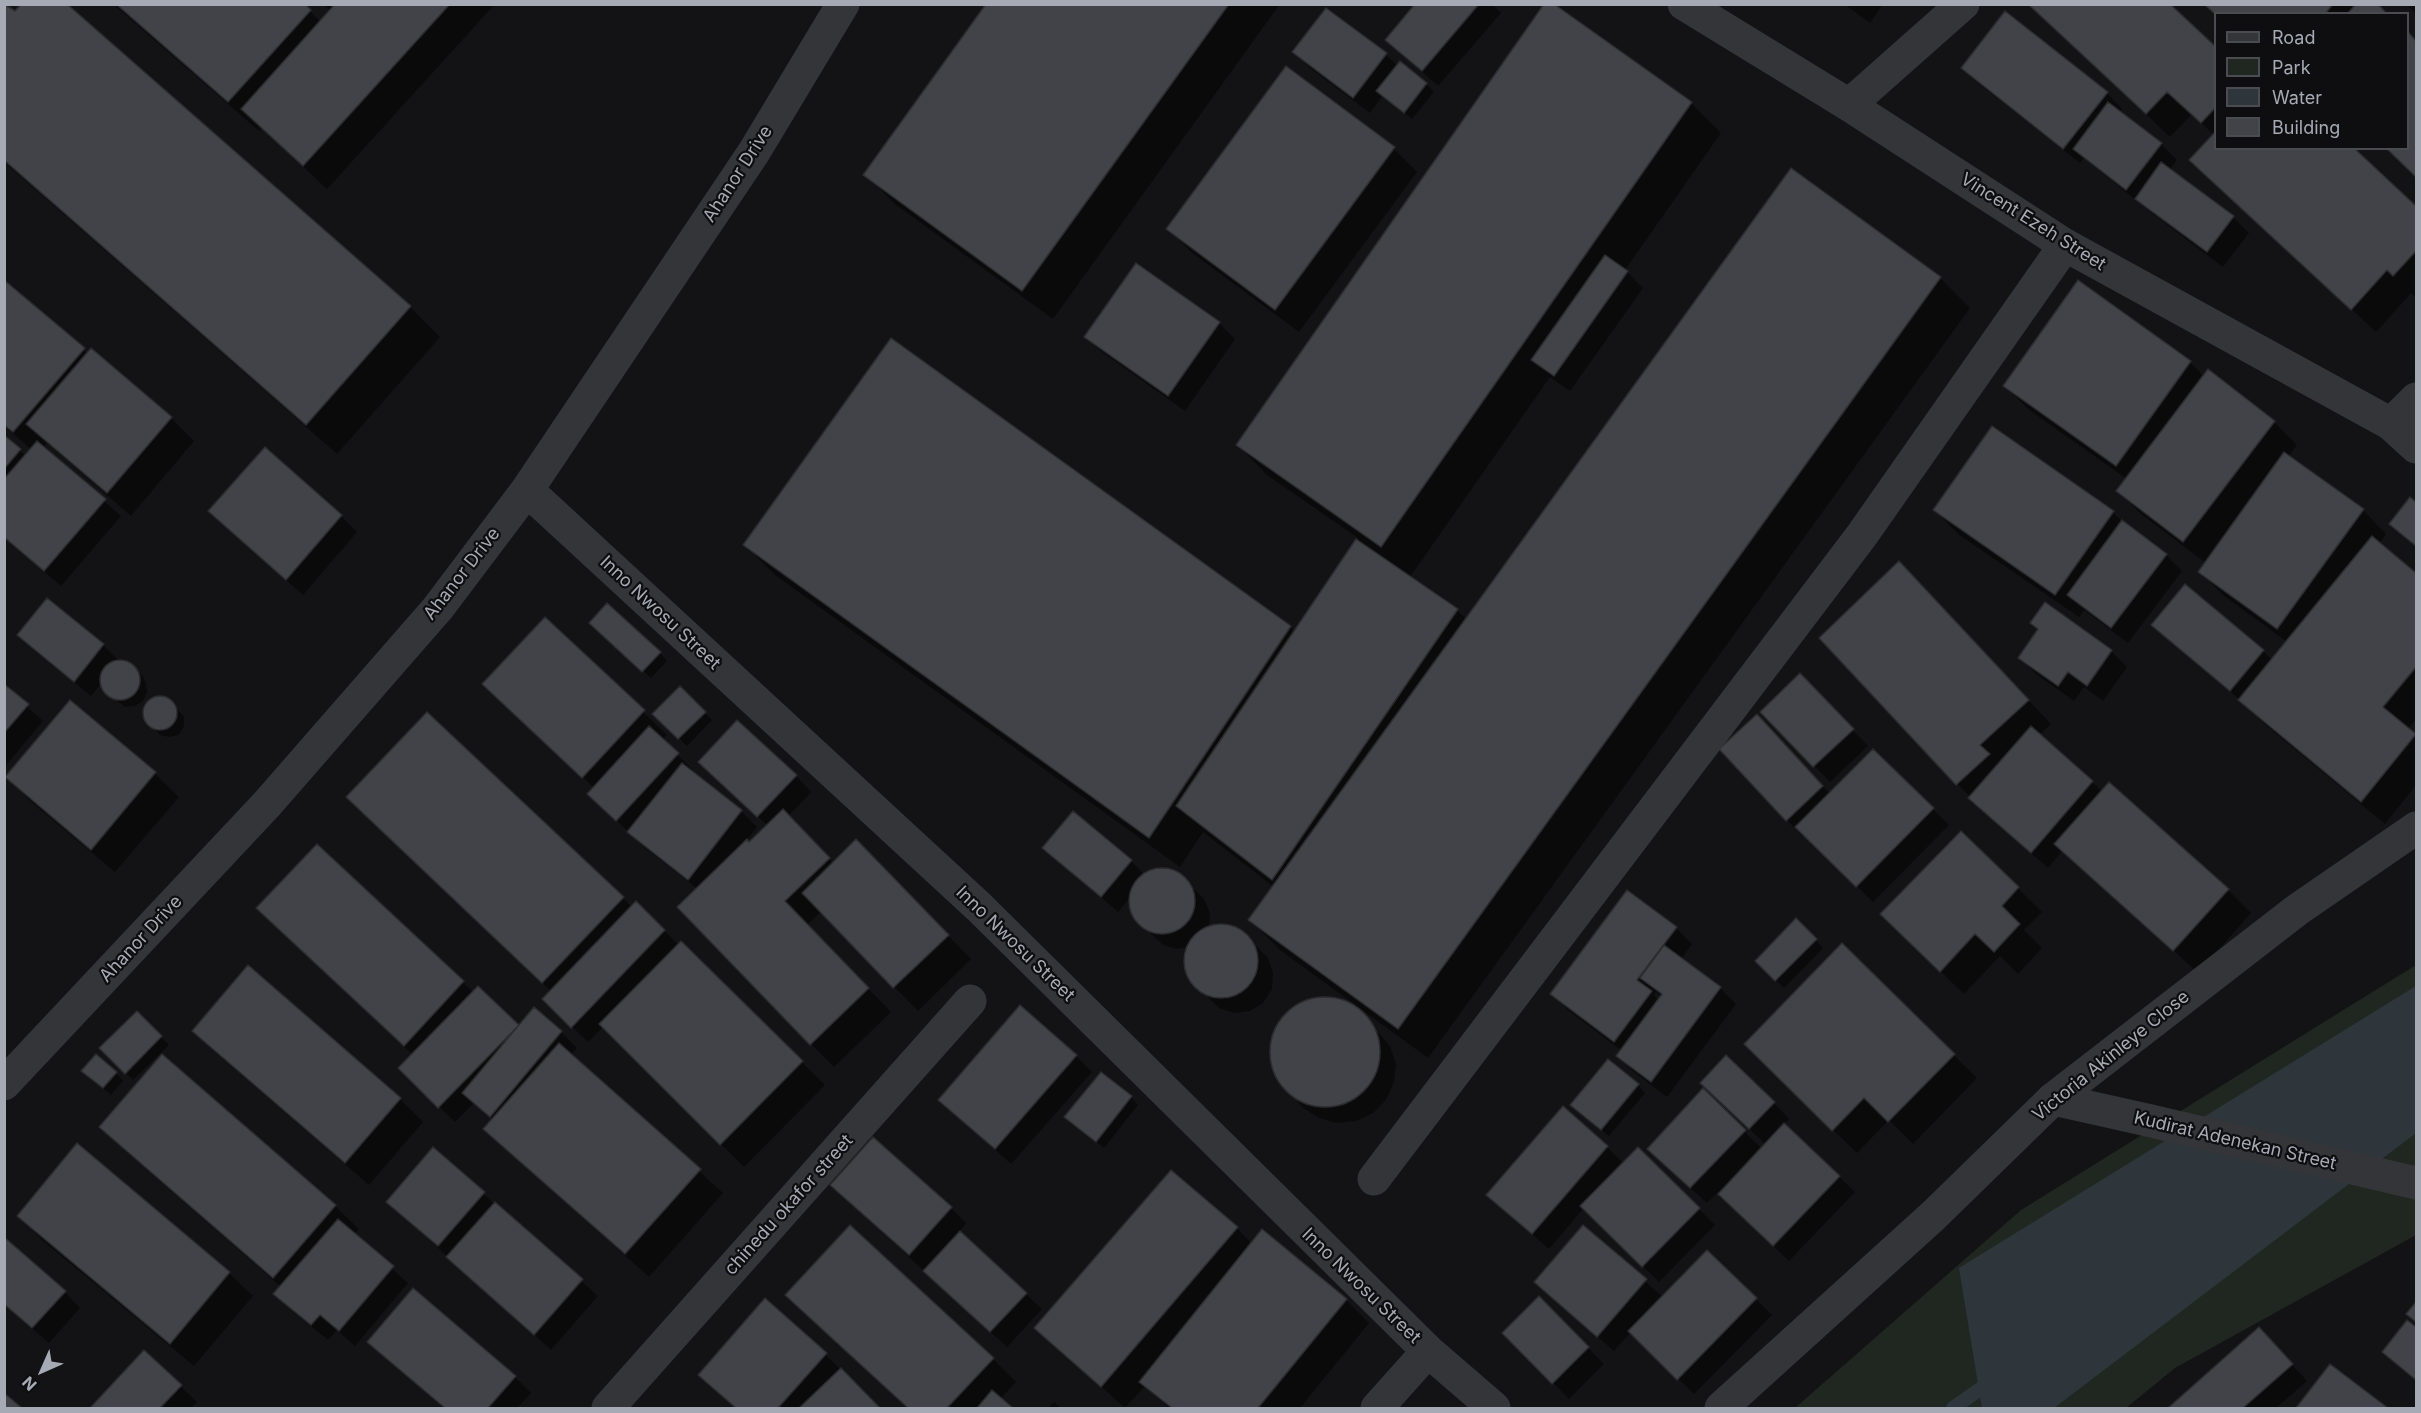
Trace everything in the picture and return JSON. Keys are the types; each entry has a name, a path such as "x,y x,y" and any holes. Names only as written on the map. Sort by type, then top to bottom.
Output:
{"street":[{"name":"Ahanor Drive","path":"4,1084 267,804 438,608 527,490 754,152 843,4"},
{"name":"Vincent Ezeh Street","path":"1684,4 1849,105 2065,245 2391,424"},
{"path":"1849,105 1963,4"},
{"path":"1374,1179 1862,535 2065,245"},
{"path":"2416,399 2391,424 2416,447"},
{"name":"Inno Nwosu Street","path":"527,490 979,907 1428,1351 1494,1408"},
{"name":"Victoria Akinleye Close","path":"1721,1408 1933,1216 2053,1099 2297,910 2416,828"},
{"name":"chinedu okafor street","path":"608,1408 970,1001"},
{"name":"Kudirat Adenekan Street","path":"2053,1099 2416,1183"},
{"path":"1377,1408 1428,1351"}],"green space":[{"path":"2416,965 2416,1235 2175,1368 2126,1408 1795,1408 2021,1210"}],"water":[{"path":"2416,986 2416,1133 2054,1408 1982,1408 1959,1268"}],"building":[{"path":"4,4 15,11 21,4 67,4 411,306 306,425 4,160"},
{"path":"116,4 305,4 311,10 228,102"},
{"path":"335,4 450,4 303,166 241,109"},
{"path":"986,4 1229,4 1022,291 863,175"},
{"path":"1415,4 1479,4 1422,71 1385,40"},
{"path":"1544,4 1554,4 1692,102 1381,547 1236,445"},
{"path":"2028,4 2170,4 2214,45 2214,109 2201,123 2167,92 2146,114"},
{"path":"2204,4 2333,4 2327,12 2214,13"},
{"path":"2356,4 2378,4 2385,12 2349,12"},
{"path":"1326,8 1387,53 1353,98 1292,52"},
{"path":"2005,11 2108,92 2063,149 1961,68"},
{"path":"2409,33 2416,41 2416,177 2388,150 2409,150"},
{"path":"1400,61 1427,83 1404,113 1376,91"},
{"path":"1286,66 1395,147 1275,310 1166,229"},
{"path":"2108,102 2162,143 2126,190 2073,149"},
{"path":"2214,133 2214,150 2356,150 2416,206 2416,251 2393,276 2387,270 2351,310 2189,160"},
{"path":"2161,162 2234,216 2207,252 2135,199"},
{"path":"1791,168 1941,277 1398,1029 1248,920"},
{"path":"1605,255 1628,271 1554,376 1531,360"},
{"path":"1136,263 1220,322 1168,396 1084,337"},
{"path":"4,280 85,348 13,432 4,425"},
{"path":"2078,280 2191,361 2116,466 2003,386"},
{"path":"891,338 1291,626 1149,838 743,545"},
{"path":"91,348 172,417 107,493 26,424"},
{"path":"2208,369 2275,421 2183,542 2116,491"},
{"path":"1992,426 2114,511 2055,595 1933,510"},
{"path":"4,435 21,449 4,469"},
{"path":"37,441 106,499 44,571 4,537 4,479"},
{"path":"265,447 342,515 286,580 208,511"},
{"path":"2284,452 2364,509 2277,629 2198,572"},
{"path":"2410,497 2416,502 2416,546 2389,524"},
{"path":"2122,520 2167,554 2111,628 2067,595"},
{"path":"2372,536 2416,573 2416,667 2383,707 2416,734 2361,802 2238,700"},
{"path":"1356,539 1458,609 1272,880 1176,806"},
{"path":"1899,561 2029,700 1980,745 1990,754 1956,785 1819,638"},
{"path":"2185,584 2264,650 2230,691 2151,625"},
{"path":"47,598 104,644 74,682 17,635"},
{"path":"2045,602 2112,650 2087,686 2068,672 2058,686 2018,658 2038,629 2030,623"},
{"path":"607,603 661,652 642,672 589,623"},
{"path":"545,617 645,710 582,778 482,684"},
{"path":"120,660 134,666 140,680 134,694 120,700 106,694 100,680 106,666"},
{"path":"1800,673 1854,729 1813,767 1760,712"},
{"path":"4,684 29,704 4,733"},
{"path":"680,686 706,712 678,739 652,714"},
{"path":"160,696 172,701 177,713 172,725 160,730 148,725 143,713 148,701"},
{"path":"70,700 156,772 91,850 5,777"},
{"path":"427,712 624,897 542,983 346,797"},
{"path":"1757,714 1823,786 1786,821 1719,749"},
{"path":"737,720 797,775 757,817 698,762"},
{"path":"649,726 679,753 616,821 587,794"},
{"path":"2031,726 2093,781 2031,853 1968,798"},
{"path":"1873,749 1934,808 1856,887 1795,827"},
{"path":"682,763 742,810 688,880 627,832"},
{"path":"2109,782 2229,889 2173,951 2054,844"},
{"path":"783,809 830,858 785,901 869,988 810,1045 677,907 747,839 749,842"},
{"path":"1073,811 1132,860 1101,897 1042,848"},
{"path":"1961,831 2019,887 2002,906 2020,924 1994,952 1975,934 1940,972 1880,914"},
{"path":"856,839 949,935 893,988 802,893"},
{"path":"317,844 464,981 404,1046 256,908"},
{"path":"1162,868 1174,871 1185,878 1192,889 1195,901 1192,913 1185,924 1174,931 1162,934 1150,931 1139,924 1132,913 1129,901 1132,889 1139,878 1150,871"},
{"path":"1627,890 1677,927 1637,980 1652,991 1614,1042 1550,994"},
{"path":"636,901 665,930 571,1028 542,999"},
{"path":"1796,918 1817,939 1775,981 1755,961"},
{"path":"1221,924 1242,930 1252,940 1258,961 1252,982 1242,992 1221,998 1200,992 1190,982 1184,961 1190,940 1200,930"},
{"path":"681,941 803,1061 720,1145 599,1024"},
{"path":"1842,943 1955,1054 1888,1122 1864,1098 1832,1131 1744,1044"},
{"path":"1664,945 1721,987 1651,1082 1616,1056 1662,994 1640,978"},
{"path":"248,965 401,1098 345,1163 192,1031"},
{"path":"478,986 519,1025 438,1108 398,1068"},
{"path":"1325,997 1346,1001 1364,1013 1376,1031 1380,1052 1376,1073 1364,1091 1346,1103 1325,1107 1304,1103 1286,1091 1274,1073 1270,1052 1274,1031 1286,1013 1304,1001"},
{"path":"1020,1005 1077,1055 995,1149 938,1100"},
{"path":"534,1007 562,1031 490,1117 462,1093"},
{"path":"137,1011 162,1036 125,1074 99,1048"},
{"path":"559,1043 701,1169 625,1254 483,1129"},
{"path":"96,1054 117,1072 103,1088 81,1071"},
{"path":"162,1054 336,1205 273,1278 99,1127"},
{"path":"1726,1055 1775,1102 1749,1129 1700,1083"},
{"path":"1608,1059 1639,1084 1601,1130 1570,1105"},
{"path":"1101,1072 1132,1096 1096,1142 1064,1117"},
{"path":"1703,1088 1746,1130 1690,1188 1647,1149"},
{"path":"1563,1106 1608,1146 1532,1234 1486,1195"},
{"path":"1784,1123 1840,1176 1773,1246 1718,1194"},
{"path":"873,1137 952,1207 909,1255 830,1185"},
{"path":"77,1143 230,1272 170,1344 17,1216"},
{"path":"433,1147 485,1192 438,1246 386,1202"},
{"path":"1638,1147 1700,1208 1642,1267 1580,1206"},
{"path":"1171,1170 1238,1227 1101,1387 1034,1328"},
{"path":"495,1202 583,1279 534,1335 446,1257"},
{"path":"338,1219 394,1266 339,1331 320,1315 311,1325 273,1294"},
{"path":"850,1225 994,1358 947,1408 908,1408 785,1295"},
{"path":"1583,1225 1647,1279 1597,1337 1534,1282"},
{"path":"1262,1229 1347,1299 1258,1408 1172,1408 1139,1382"},
{"path":"960,1231 1027,1293 990,1332 923,1271"},
{"path":"4,1237 66,1291 32,1328 4,1304"},
{"path":"1707,1250 1757,1298 1677,1380 1628,1331"},
{"path":"413,1288 516,1376 488,1408 445,1408 367,1342"},
{"path":"1539,1296 1589,1347 1552,1384 1502,1333"},
{"path":"765,1298 827,1353 778,1408 736,1408 698,1375"},
{"path":"2416,1302 2416,1322 2406,1314"},
{"path":"2407,1320 2416,1327 2416,1380 2382,1352"},
{"path":"2259,1327 2293,1364 2243,1408 2168,1408"},
{"path":"144,1350 182,1385 160,1408 90,1408"},
{"path":"2330,1364 2388,1408 2296,1408"},
{"path":"841,1368 880,1408 799,1408"},
{"path":"992,1390 1013,1408 977,1408"},
{"path":"4,1393 22,1408 4,1408"}],"waterway":[{"path":"1953,1408 1993,1380"}]}
